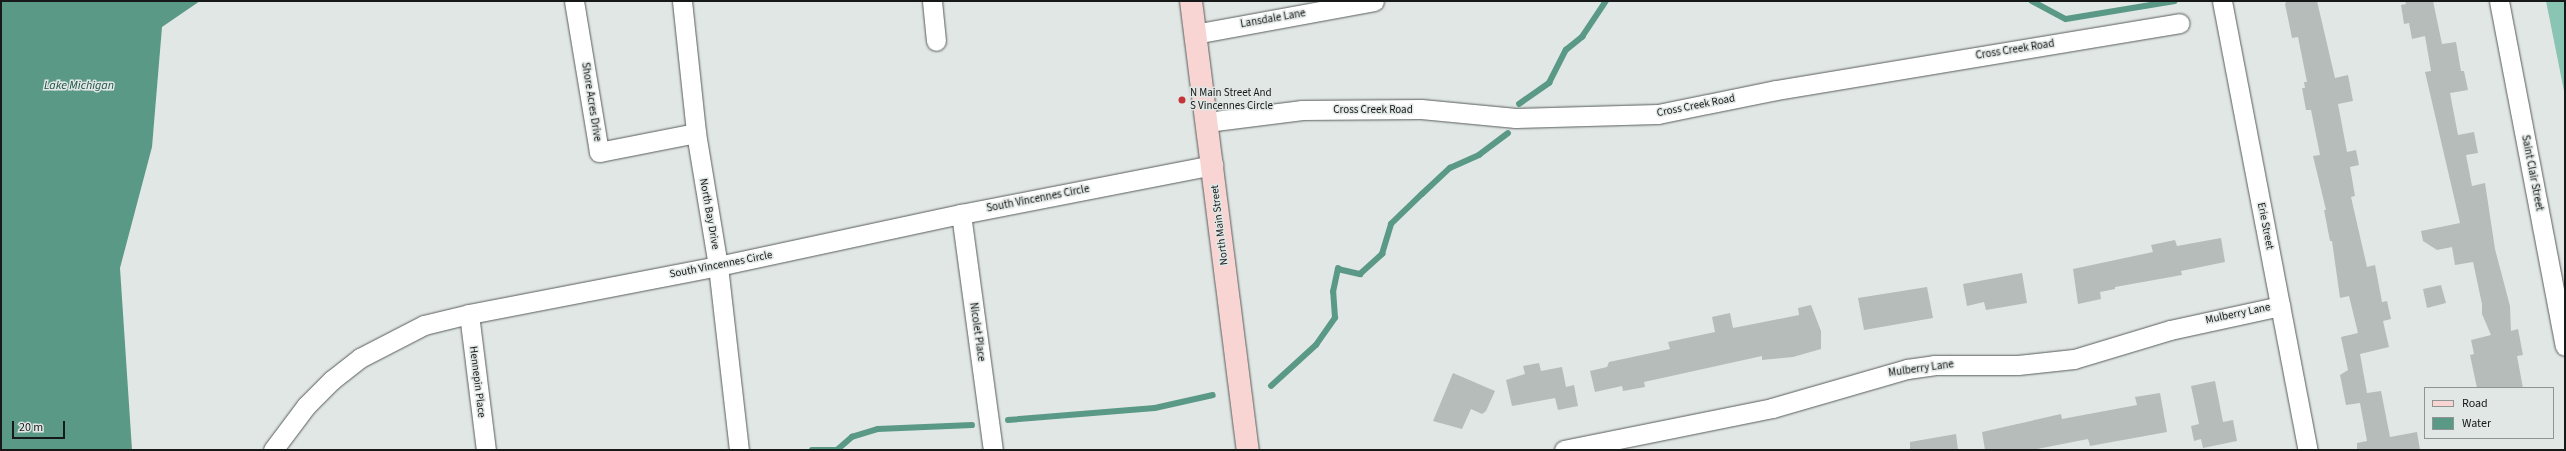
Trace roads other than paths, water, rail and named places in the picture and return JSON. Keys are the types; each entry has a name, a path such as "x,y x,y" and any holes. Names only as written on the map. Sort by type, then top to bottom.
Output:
{"main road":[{"name":"North Main Street","path":"1191,1 1208,122 1248,450"}],"street":[{"name":"Shore Acres Drive","path":"574,1 599,152 696,133"},
{"name":"North Bay Drive","path":"682,1 696,133 718,266 739,450"},
{"path":"932,1 936,41"},
{"name":"Lansdale Lane","path":"1195,34 1374,1"},
{"name":"Erie Street","path":"2222,1 2308,450"},
{"name":"Saint Clair Street","path":"2499,1 2565,346"},
{"name":"Cross Creek Road","path":"1208,122 1302,110 1421,109 1516,118 1658,114 1776,90 2179,23"},
{"name":"South Vincennes Circle","path":"273,450 306,406 360,358 424,325 469,314 718,266 962,214 1213,165"},
{"name":"Nicolet Place","path":"962,214 993,450"},
{"name":"Mulberry Lane","path":"1564,450 1772,408 1907,369 1948,364 2018,365 2074,359 2170,330 2280,306"},
{"name":"Hennepin Place","path":"469,314 486,450"}],"water":[{"name":"Lake Michigan","path":"1,1 200,1 162,27 152,147 120,268 132,450 1,450"}],"waterway":[{"path":"1519,104 1549,83 1566,50 1582,37 1606,1"},
{"path":"2032,1 2066,19 2175,1"},
{"path":"1271,386 1316,345 1335,318 1333,292 1338,269 1360,274 1382,254 1391,224 1422,194 1450,168 1479,155 1508,133"},
{"path":"1008,420 1155,408 1213,395"},
{"path":"837,450 852,437 878,429 972,425"},
{"path":"812,450 836,450"}],"place":[{"name":"N Main Street And S Vincennes Circle","path":"1182,100"}]}
